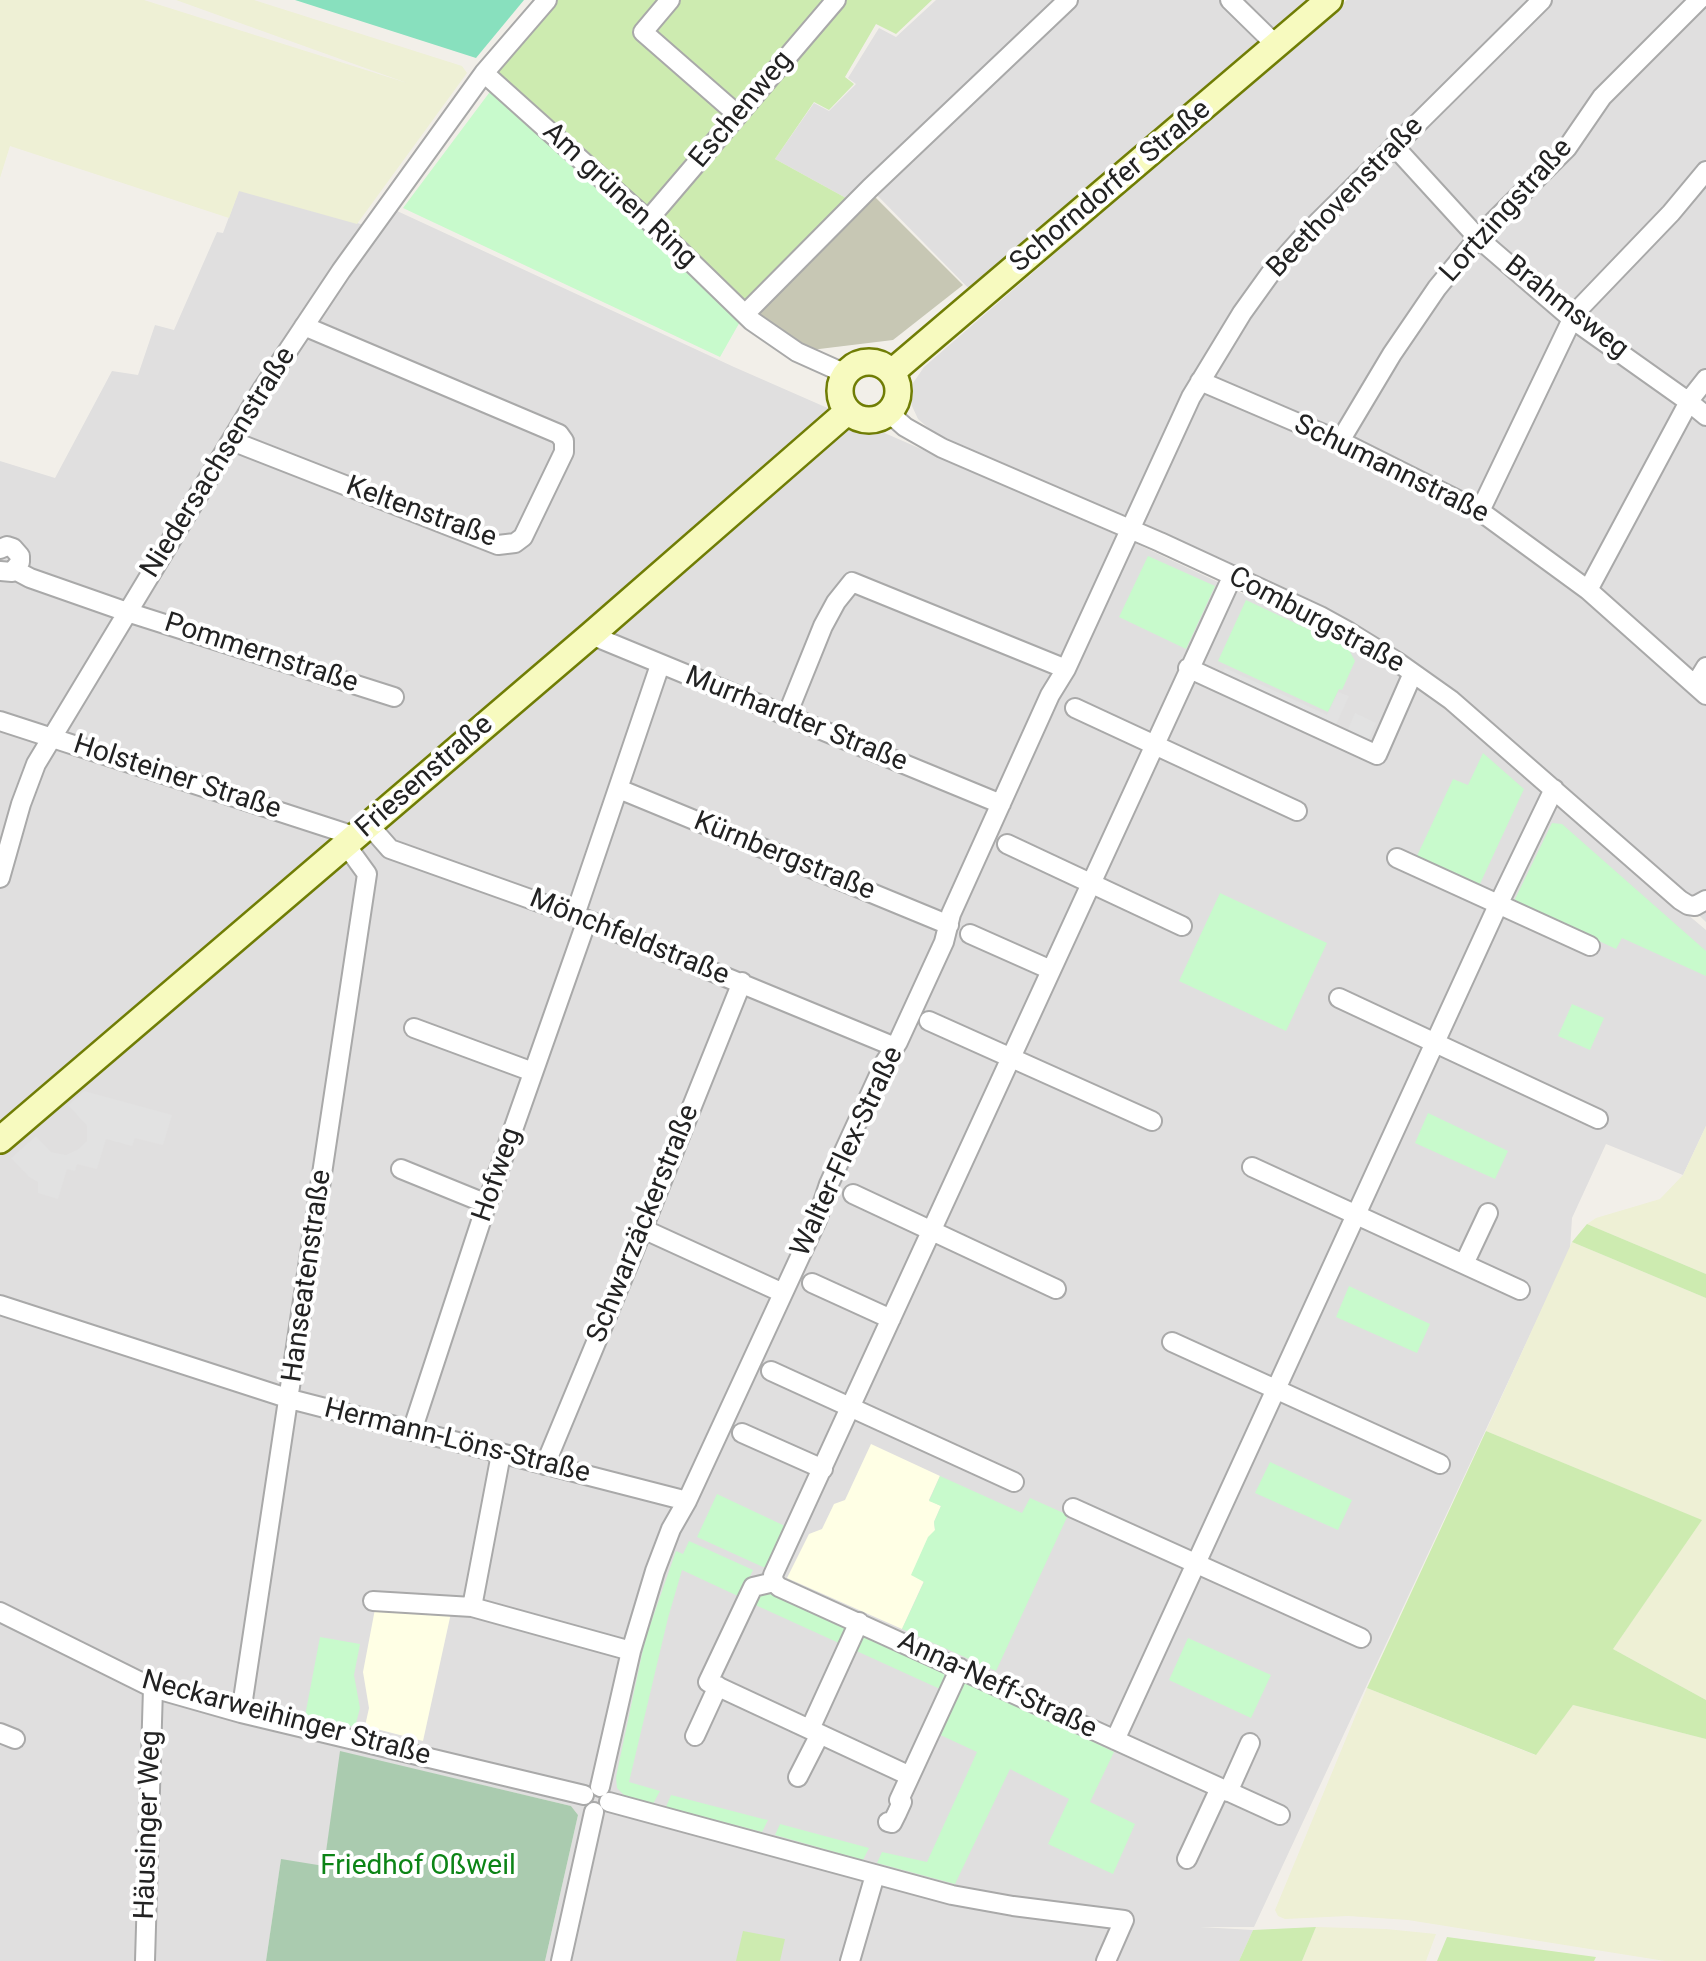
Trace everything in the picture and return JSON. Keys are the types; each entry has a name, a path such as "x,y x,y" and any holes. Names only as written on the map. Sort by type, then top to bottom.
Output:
{"main road":[{"name":"Schorndorfer Straße","path":"892,372 1329,0"},
{"path":"880,364 892,372 898,392 888,412 871,420 848,411 840,390 846,374 856,365 880,364"},
{"name":"Friesenstraße","path":"0,1140 591,636 848,411"}],"street":[{"name":"Niedersachsenstraße","path":"0,878 29,781 52,737 263,388 341,270 484,73 547,0"},
{"path":"670,0 642,32 738,114"},
{"path":"748,317 870,188 1068,0"},
{"path":"1230,0 1277,46"},
{"name":"Beethovenstraße","path":"1130,529 1200,381 1270,274 1301,238 1542,0"},
{"name":"Lortzingstraße","path":"1340,441 1410,327 1478,238 1567,148 1602,97 1699,0"},
{"name":"Eschenweg","path":"648,220 828,3"},
{"name":"Am grünen Ring","path":"484,73 648,220 748,317 788,346 846,374"},
{"name":"Brahmsweg","path":"1394,146 1478,238 1572,319 1706,416"},
{"path":"1480,511 1572,319 1706,171"},
{"name":"Keltenstraße","path":"232,441 498,545 516,544 522,537 564,452 559,434 304,326"},
{"path":"1588,590 1689,402 1706,379"},
{"name":"Schumannstraße","path":"1200,381 1340,441 1480,511 1588,590 1700,690"},
{"name":"Comburgstraße","path":"888,412 942,448 1320,616 1451,700 1680,900 1688,905 1700,903"},
{"name":"Walter-Flex-Straße","path":"561,1961 631,1651 658,1560 817,1220 829,1184 885,1062 944,942 951,914 1050,695 1066,669 1130,529"},
{"path":"0,549 7,546 17,551 20,562 8,570"},
{"name":"Pommernstraße","path":"8,570 394,697"},
{"path":"910,1776 708,1682 753,1587 774,1582 930,1232 1233,575"},
{"path":"787,716 823,626 852,582 1066,669"},
{"name":"Murrhardter Straße","path":"591,636 1001,804"},
{"name":"Hofweg","path":"412,1431 534,1072 660,665"},
{"path":"1700,690 1706,667"},
{"path":"1188,668 1377,755 1413,673"},
{"path":"1074,708 1297,811"},
{"name":"Holsteiner Straße","path":"0,720 355,837"},
{"name":"Kürnbergstraße","path":"620,789 948,924"},
{"path":"1115,1740 1554,789"},
{"name":"Mönchfeldstraße","path":"355,837 580,918 895,1047"},
{"name":"Hanseatenstraße","path":"242,1712 367,874 355,837"},
{"path":"1007,844 1182,926"},
{"path":"1396,858 1590,946"},
{"path":"970,934 1051,970"},
{"name":"Schwarzäckerstraße","path":"544,1464 742,982"},
{"path":"1338,998 1598,1119"},
{"path":"930,1021 1152,1121"},
{"path":"414,1028 534,1072"},
{"path":"1252,1167 1520,1290"},
{"path":"402,1169 487,1204"},
{"path":"852,1194 1056,1288"},
{"path":"1464,1264 1488,1213"},
{"path":"643,1228 783,1293"},
{"path":"812,1282 891,1319"},
{"name":"Hermann-Löns-Straße","path":"0,1304 290,1398 687,1501"},
{"path":"1172,1342 1440,1464"},
{"path":"770,1371 1014,1482"},
{"path":"742,1433 822,1469"},
{"path":"472,1606 501,1454"},
{"path":"1073,1508 1361,1638"},
{"name":"Anna-Neff-Straße","path":"774,1582 1280,1815"},
{"path":"373,1601 472,1606 631,1651"},
{"name":"Neckarweihinger Straße","path":"0,1612 154,1688 597,1799 952,1895 1124,1920 1106,1961"},
{"path":"798,1778 859,1622"},
{"path":"888,1822 892,1824 902,1802 899,1800 960,1668"},
{"path":"694,1736 718,1686"},
{"name":"Häusinger Weg","path":"145,1961 154,1688"},
{"path":"1188,1859 1250,1744"},
{"path":"850,1961 876,1874"}],"shaded area":[{"path":"0,0 144,0 407,83 176,0 254,0 462,66 467,73 357,224 239,191 229,218 10,146 0,178"},
{"path":"936,0 1329,0 979,299 871,189 855,203 775,159 814,103 829,111 856,84 848,78 879,28 896,37"},
{"path":"1347,0 1706,0 1706,922 1619,839 1420,673 1112,516 933,432 918,419 912,406 911,386 924,367"},
{"path":"239,190 382,230 395,210 734,367 1122,537 1361,649 1407,675 1451,709 1706,930 1706,1126 1683,1175 1606,1144 1572,1218 1570,1249 1254,1927 1200,1927 1253,1930 1239,1961 545,1961 578,1815 571,1806 341,1752 324,1867 281,1860 266,1961 0,1961 0,461 55,478 112,371 138,375 155,325 174,330 217,232 223,233"},
{"path":"871,193 963,285 893,340 811,350 790,341 751,314"},
{"path":"1225,668 1327,715 1338,692 1349,696 1334,729 1220,676"},
{"path":"1355,713 1376,723 1367,743 1346,734"},
{"path":"84,1091 172,1115 163,1145 135,1138 132,1146 106,1139 97,1169 77,1164 75,1171 67,1169 58,1199 38,1193 38,1182 11,1158 36,1136 51,1152 66,1155 87,1141 87,1126 68,1105"},
{"path":"1706,1126 1706,1274 1587,1224 1660,1199 1683,1175"},
{"path":"1572,1242 1706,1298 1706,1700 1613,1649 1701,1520 1486,1431"},
{"path":"871,1444 940,1476 929,1500 941,1506 934,1522 924,1581 902,1629 787,1578 809,1534 822,1529 834,1504 845,1500"},
{"path":"375,1609 451,1613 423,1741 365,1726 369,1708 363,1672"},
{"path":"1367,1688 1535,1755 1573,1705 1706,1739 1706,1961 1665,1961 1408,1920 1278,1916 1275,1910"},
{"path":"1316,1927 1436,1934 1426,1961 1302,1961"}],"green space":[{"path":"295,0 524,0 476,58"},
{"path":"557,0 932,0 896,34 876,24 845,77 854,84 829,110 814,102 775,159 855,203 745,314 498,77 502,66"},
{"path":"492,89 741,320 720,357 403,208"},
{"path":"1148,556 1215,586 1186,649 1119,617"},
{"path":"1246,600 1348,648 1355,661 1328,712 1218,661"},
{"path":"1483,753 1524,789 1479,886 1416,858 1453,779 1468,785"},
{"path":"1552,823 1562,824 1706,951 1706,976 1622,938 1616,949 1514,901"},
{"path":"1220,893 1327,943 1286,1031 1179,981"},
{"path":"1572,1004 1604,1018 1590,1050 1558,1036"},
{"path":"1428,1113 1508,1151 1495,1179 1415,1143"},
{"path":"1587,1224 1706,1274 1706,1298 1572,1242"},
{"path":"1349,1286 1430,1324 1417,1353 1336,1317"},
{"path":"1486,1431 1702,1520 1613,1649 1706,1700 1706,1739 1573,1705 1536,1755 1367,1688"},
{"path":"1270,1462 1352,1500 1338,1530 1255,1493"},
{"path":"940,1476 1022,1513 1030,1498 1068,1515 996,1671 902,1629 924,1582 911,1575 935,1530 941,1506 929,1501"},
{"path":"717,1494 787,1527 767,1567 697,1537"},
{"path":"689,1541 753,1570 740,1597 682,1570 629,1782 660,1791 653,1804 624,1795 617,1788 616,1777 645,1640 676,1551 683,1554"},
{"path":"767,1590 942,1670 946,1678 940,1689 751,1603 756,1594"},
{"path":"320,1637 360,1644 354,1675 360,1708 355,1727 305,1716"},
{"path":"1188,1638 1271,1675 1251,1718 1169,1680"},
{"path":"965,1680 1114,1752 1090,1802 1135,1824 1113,1874 1048,1844 1069,1799 1010,1769 955,1884 877,1863 882,1852 927,1862 977,1752 936,1733 959,1682"},
{"name":"Friedhof Oßweil","path":"340,1751 571,1806 578,1815 545,1961 266,1961 281,1859 324,1866"},
{"path":"671,1795 768,1820 762,1832 666,1807"},
{"path":"780,1824 869,1848 863,1860 775,1835"},
{"path":"1316,1927 1302,1961 1239,1961 1253,1930"},
{"path":"743,1931 785,1939 780,1961 736,1961"},
{"path":"1447,1937 1596,1957 1594,1961 1437,1961"}]}
